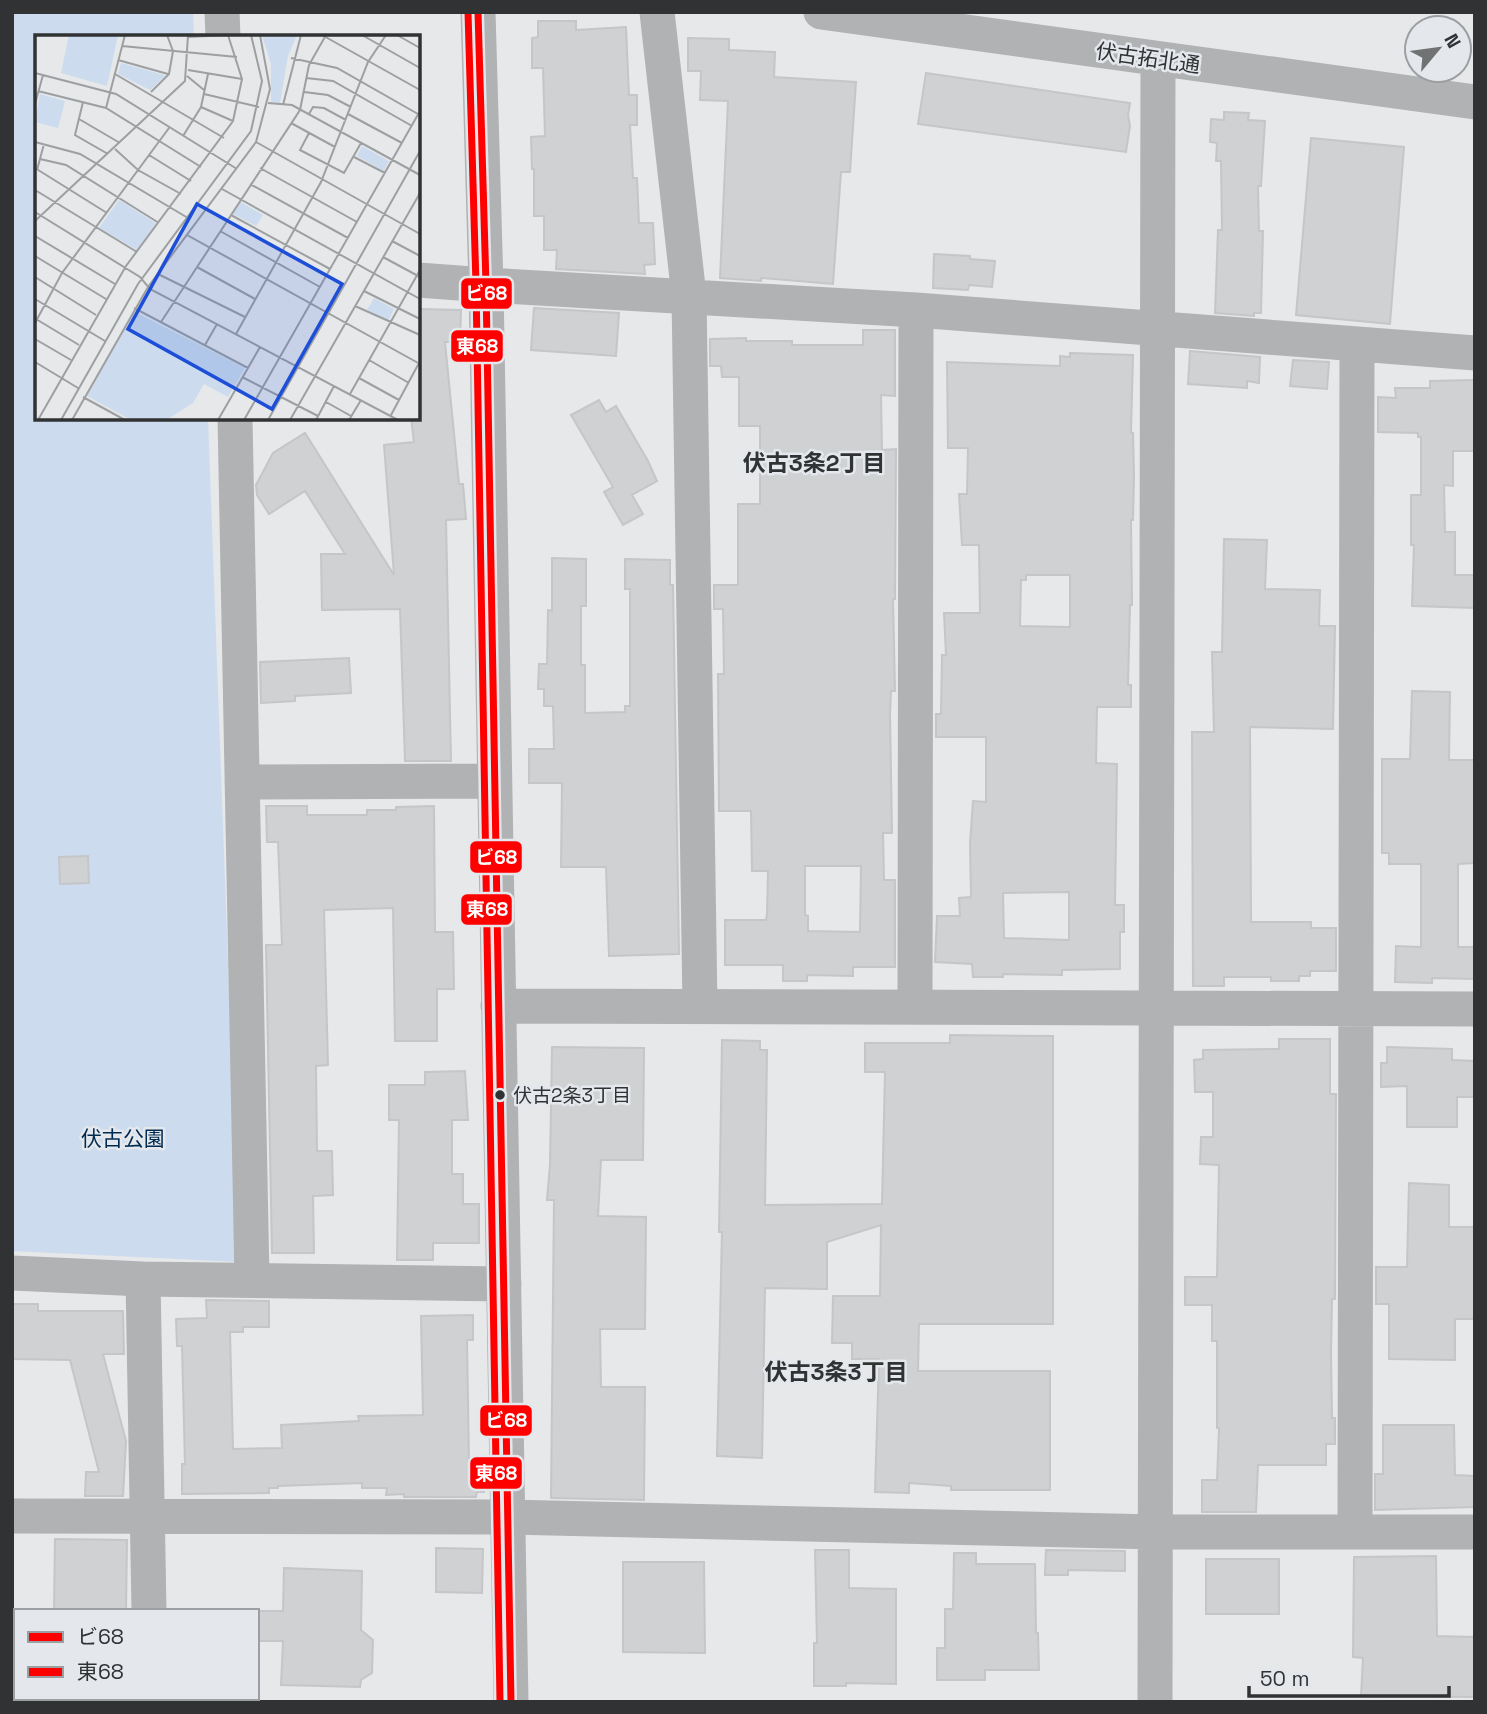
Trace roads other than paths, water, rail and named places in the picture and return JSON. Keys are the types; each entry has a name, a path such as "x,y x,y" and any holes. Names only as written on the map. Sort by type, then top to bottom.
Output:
{"street":[{"path":"222,12 223,35"},
{"path":"478,12 486,285 511,1702"},
{"path":"657,12 690,296 700,1006"},
{"name":"伏古拓北通","path":"821,12 1475,102"},
{"path":"1156,1702 1158,60"},
{"path":"420,280 916,310 1475,353"},
{"path":"915,1007 916,310"},
{"path":"1354,1531 1357,344"},
{"path":"235,420 252,1280"},
{"path":"242,782 494,781"},
{"path":"498,1006 1475,1009"},
{"path":"12,1273 143,1279 503,1284"},
{"path":"143,1279 149,1609"},
{"path":"12,1516 507,1517 1156,1532 1475,1532"}],"place":[{"name":"伏古2条3丁目","path":"500,1095"}],"district":[{"name":"伏古3条2丁目","path":"814,463"},
{"name":"伏古3条3丁目","path":"836,1372"}],"park label":[{"name":"伏古公園","path":"123,1138"}]}
